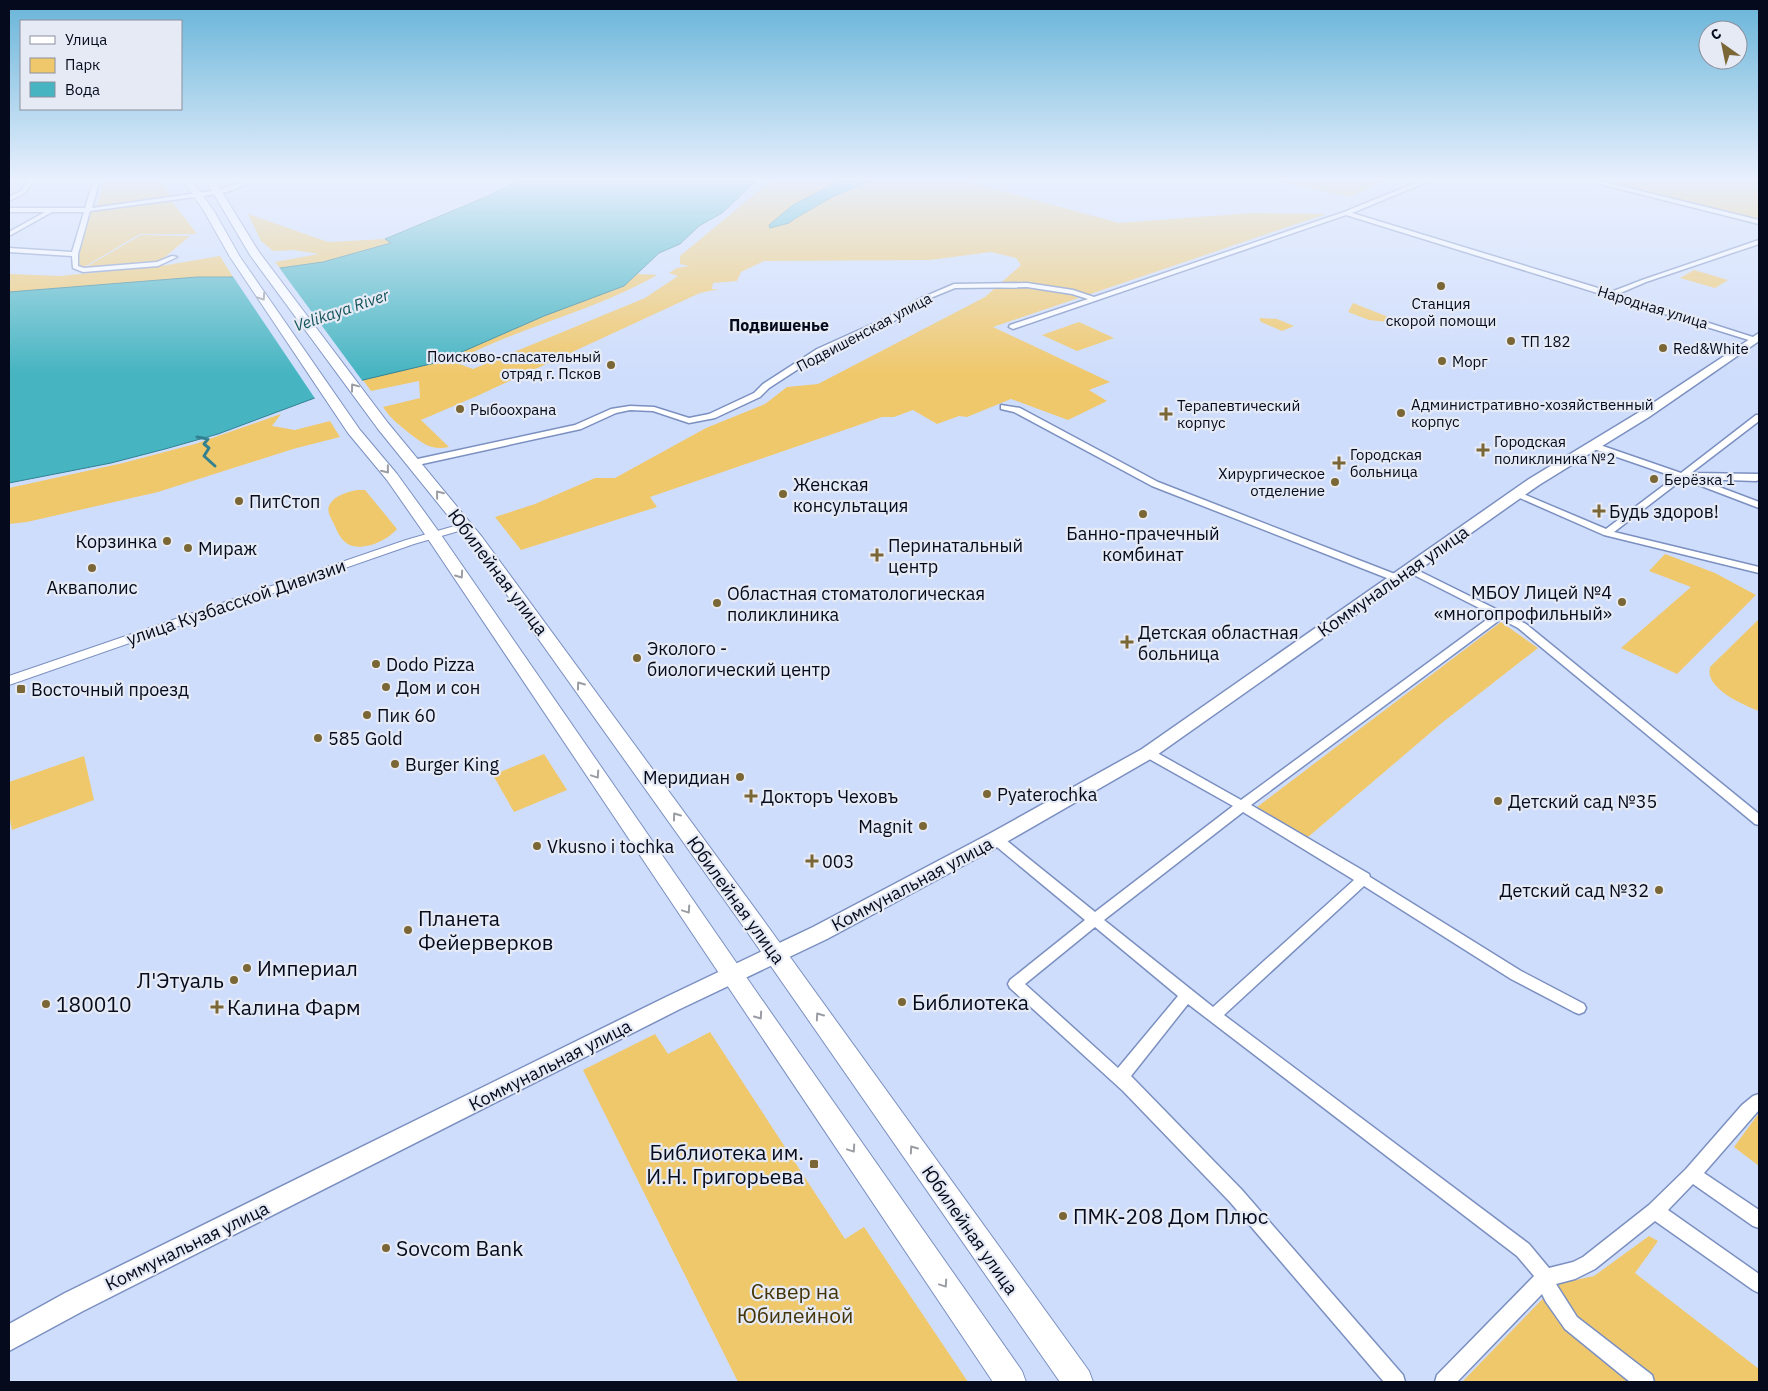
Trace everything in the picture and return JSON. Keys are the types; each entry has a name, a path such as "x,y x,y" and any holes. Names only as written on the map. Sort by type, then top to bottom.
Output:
{"highway":[{"path":"227,244 235,257"},
{"name":"Юбилейная улица","path":"249,244 383,426 464,526 775,955 1078,1382"},
{"name":"Юбилейная улица","path":"235,257 355,433 392,477 433,535 732,976 1011,1382"}],"main road":[{"name":"Коммунальная улица","path":"9,1338 74,1302 673,1003 775,955 996,839 1148,752 1534,482 1645,414 1758,338"}],"street":[{"path":"78,244 75,254 75,268 83,270 158,264 174,257"},
{"path":"1013,327 1256,244"},
{"name":"Народная улица","path":"1448,244 1758,338"},
{"path":"1614,294 1644,281 1753,244"},
{"path":"9,250 75,254"},
{"name":"Подвишенская улица","path":"414,463 578,427 614,411 630,408 654,409 689,421 712,416 758,395 766,386 820,351 891,319 921,300 954,286 989,284 1027,285 1073,292 1094,300"},
{"path":"1004,407 1017,410 1155,484 1402,574 1500,614 1522,626 1759,821"},
{"path":"1607,533 1759,417"},
{"path":"1594,446 1759,505"},
{"path":"1682,476 1759,477"},
{"path":"1518,495 1607,533 1759,570"},
{"name":"улица Кузбасской Дивизии","path":"9,681 464,526"},
{"path":"1396,1382 1236,1196 1128,1086 1015,984 1093,920 1392,693 1500,614"},
{"path":"1148,752 1244,806 1364,878 1516,975 1579,1008"},
{"path":"996,839 1187,996 1503,1234 1536,1263 1545,1278 1552,1296 1571,1323 1645,1382"},
{"path":"1214,1015 1364,878"},
{"path":"1128,1086 1123,1077 1125,1070 1187,996"},
{"path":"1444,1382 1545,1278 1575,1270 1589,1263 1656,1211 1692,1174 1748,1110 1759,1101"},
{"path":"1692,1174 1759,1220"},
{"path":"1656,1211 1759,1284"}],"green space":[{"path":"81,244 123,244 84,267 75,266"},
{"path":"126,244 181,244 158,263 86,267"},
{"path":"264,244 389,244 323,262 280,268 275,262 319,254 293,250 273,251"},
{"path":"695,244 1238,244 993,327 1110,382 1089,390 1107,401 1068,420 1011,399 967,417 959,416 937,424 913,410 894,417 882,417 650,497 657,507 521,550 495,517 535,504 595,478 615,478 706,428 765,404 787,387 818,384 985,297 1021,265 1016,258 991,252 930,260 764,261 741,272 737,281 713,283 712,289 719,289 700,293 421,420 449,447 437,448 423,443 395,421 383,407 420,398 419,381 371,391 363,380 439,362 544,316 624,286 637,274 657,275 633,288 582,310 504,339 454,362 473,369 645,298 678,276 669,273 677,268 689,266 680,264 680,256"},
{"path":"220,256 233,277 197,277 9,292 9,274 60,276 161,266"},
{"path":"1694,270 1728,280 1715,288 1680,278"},
{"path":"1353,303 1406,324 1369,320 1348,312"},
{"path":"1259,319 1277,319 1294,326 1282,331 1261,322"},
{"path":"1079,322 1114,338 1077,351 1042,335"},
{"path":"281,414 272,426 295,430 330,421 340,437 293,449 158,492 27,522 9,524 9,488 123,463 195,444"},
{"path":"357,490 365,490 397,529 380,542 358,547 343,540 328,511 330,504 335,498"},
{"path":"1665,554 1715,573 1756,595 1677,674 1621,648 1691,587 1649,571"},
{"path":"1759,619 1759,711 1744,705 1719,689 1710,675 1710,667"},
{"path":"1501,622 1538,648 1443,722 1308,837 1257,807"},
{"path":"544,754 567,790 514,812 493,775"},
{"path":"84,756 94,800 12,830 9,815 9,782"},
{"name":"Сквер на Юбилейной","path":"710,1032 845,1239 864,1227 968,1382 738,1382 583,1070 655,1034 668,1054"},
{"path":"1759,1113 1759,1166 1734,1147"},
{"path":"1649,1236 1658,1241 1635,1273 1759,1369 1759,1382 1462,1382 1557,1284 1594,1276"}],"water":[{"name":"Velikaya River","path":"388,244 680,244 659,253 624,286 544,316 439,362 363,380 218,434 165,449 111,463 9,483 9,292 197,277 233,277 323,262"}],"pier":[{"path":"278,266 364,383 316,400 232,275"}],"waterway":[{"path":"197,437 208,439 204,444 209,448 204,456 215,466"}],"place":[{"name":"Станция скорой помощи","path":"1441,286"},
{"name":"ТП 182","path":"1511,341"},
{"name":"Red&White","path":"1663,348"},
{"name":"Морг","path":"1442,361"},
{"name":"Поисково-спасательный отряд г. Псков","path":"611,365"},
{"name":"Рыбоохрана","path":"460,409"},
{"name":"Административно-хозяйственный корпус","path":"1401,413"},
{"name":"Терапевтический корпус","path":"1166,414"},
{"name":"Городская поликлиника №2","path":"1483,450"},
{"name":"Городская больница","path":"1339,463"},
{"name":"Берёзка 1","path":"1654,479"},
{"name":"Хирургическое отделение","path":"1335,482"},
{"name":"Женская консультация","path":"783,494"},
{"name":"ПитСтоп","path":"239,501"},
{"name":"Будь здоров!","path":"1599,511"},
{"name":"Банно-прачечный комбинат","path":"1143,514"},
{"name":"Корзинка","path":"167,541"},
{"name":"Мираж","path":"188,548"},
{"name":"Перинатальный центр","path":"877,555"},
{"name":"Акваполис","path":"92,568"},
{"name":"МБОУ Лицей №4 «многопрофильный»","path":"1622,602"},
{"name":"Областная стоматологическая поликлиника","path":"717,603"},
{"name":"Детская областная больница","path":"1127,642"},
{"name":"Эколого - биологический центр","path":"637,658"},
{"name":"Dodo Pizza","path":"376,664"},
{"name":"Дом и сон","path":"386,687"},
{"name":"Восточный проезд","path":"21,689"},
{"name":"Пик 60","path":"367,715"},
{"name":"585 Gold","path":"318,738"},
{"name":"Burger King","path":"395,764"},
{"name":"Меридиан","path":"740,777"},
{"name":"Pyaterochka","path":"987,794"},
{"name":"Докторъ Чеховъ","path":"751,796"},
{"name":"Детский сад №35","path":"1498,801"},
{"name":"Magnit","path":"923,826"},
{"name":"Vkusno i tochka","path":"537,846"},
{"name":"003","path":"812,861"},
{"name":"Детский сад №32","path":"1659,890"},
{"name":"Планета Фейерверков","path":"408,930"},
{"name":"Империал","path":"247,968"},
{"name":"Л'Этуаль","path":"234,980"},
{"name":"Библиотека","path":"902,1002"},
{"name":"180010","path":"46,1004"},
{"name":"Калина Фарм","path":"217,1007"},
{"name":"Библиотека им. И.Н. Григорьева","path":"814,1164"},
{"name":"ПМК-208 Дом Плюс","path":"1063,1216"},
{"name":"Sovcom Bank","path":"386,1248"}],"district":[{"name":"Подвишенье","path":"779,325"}]}
